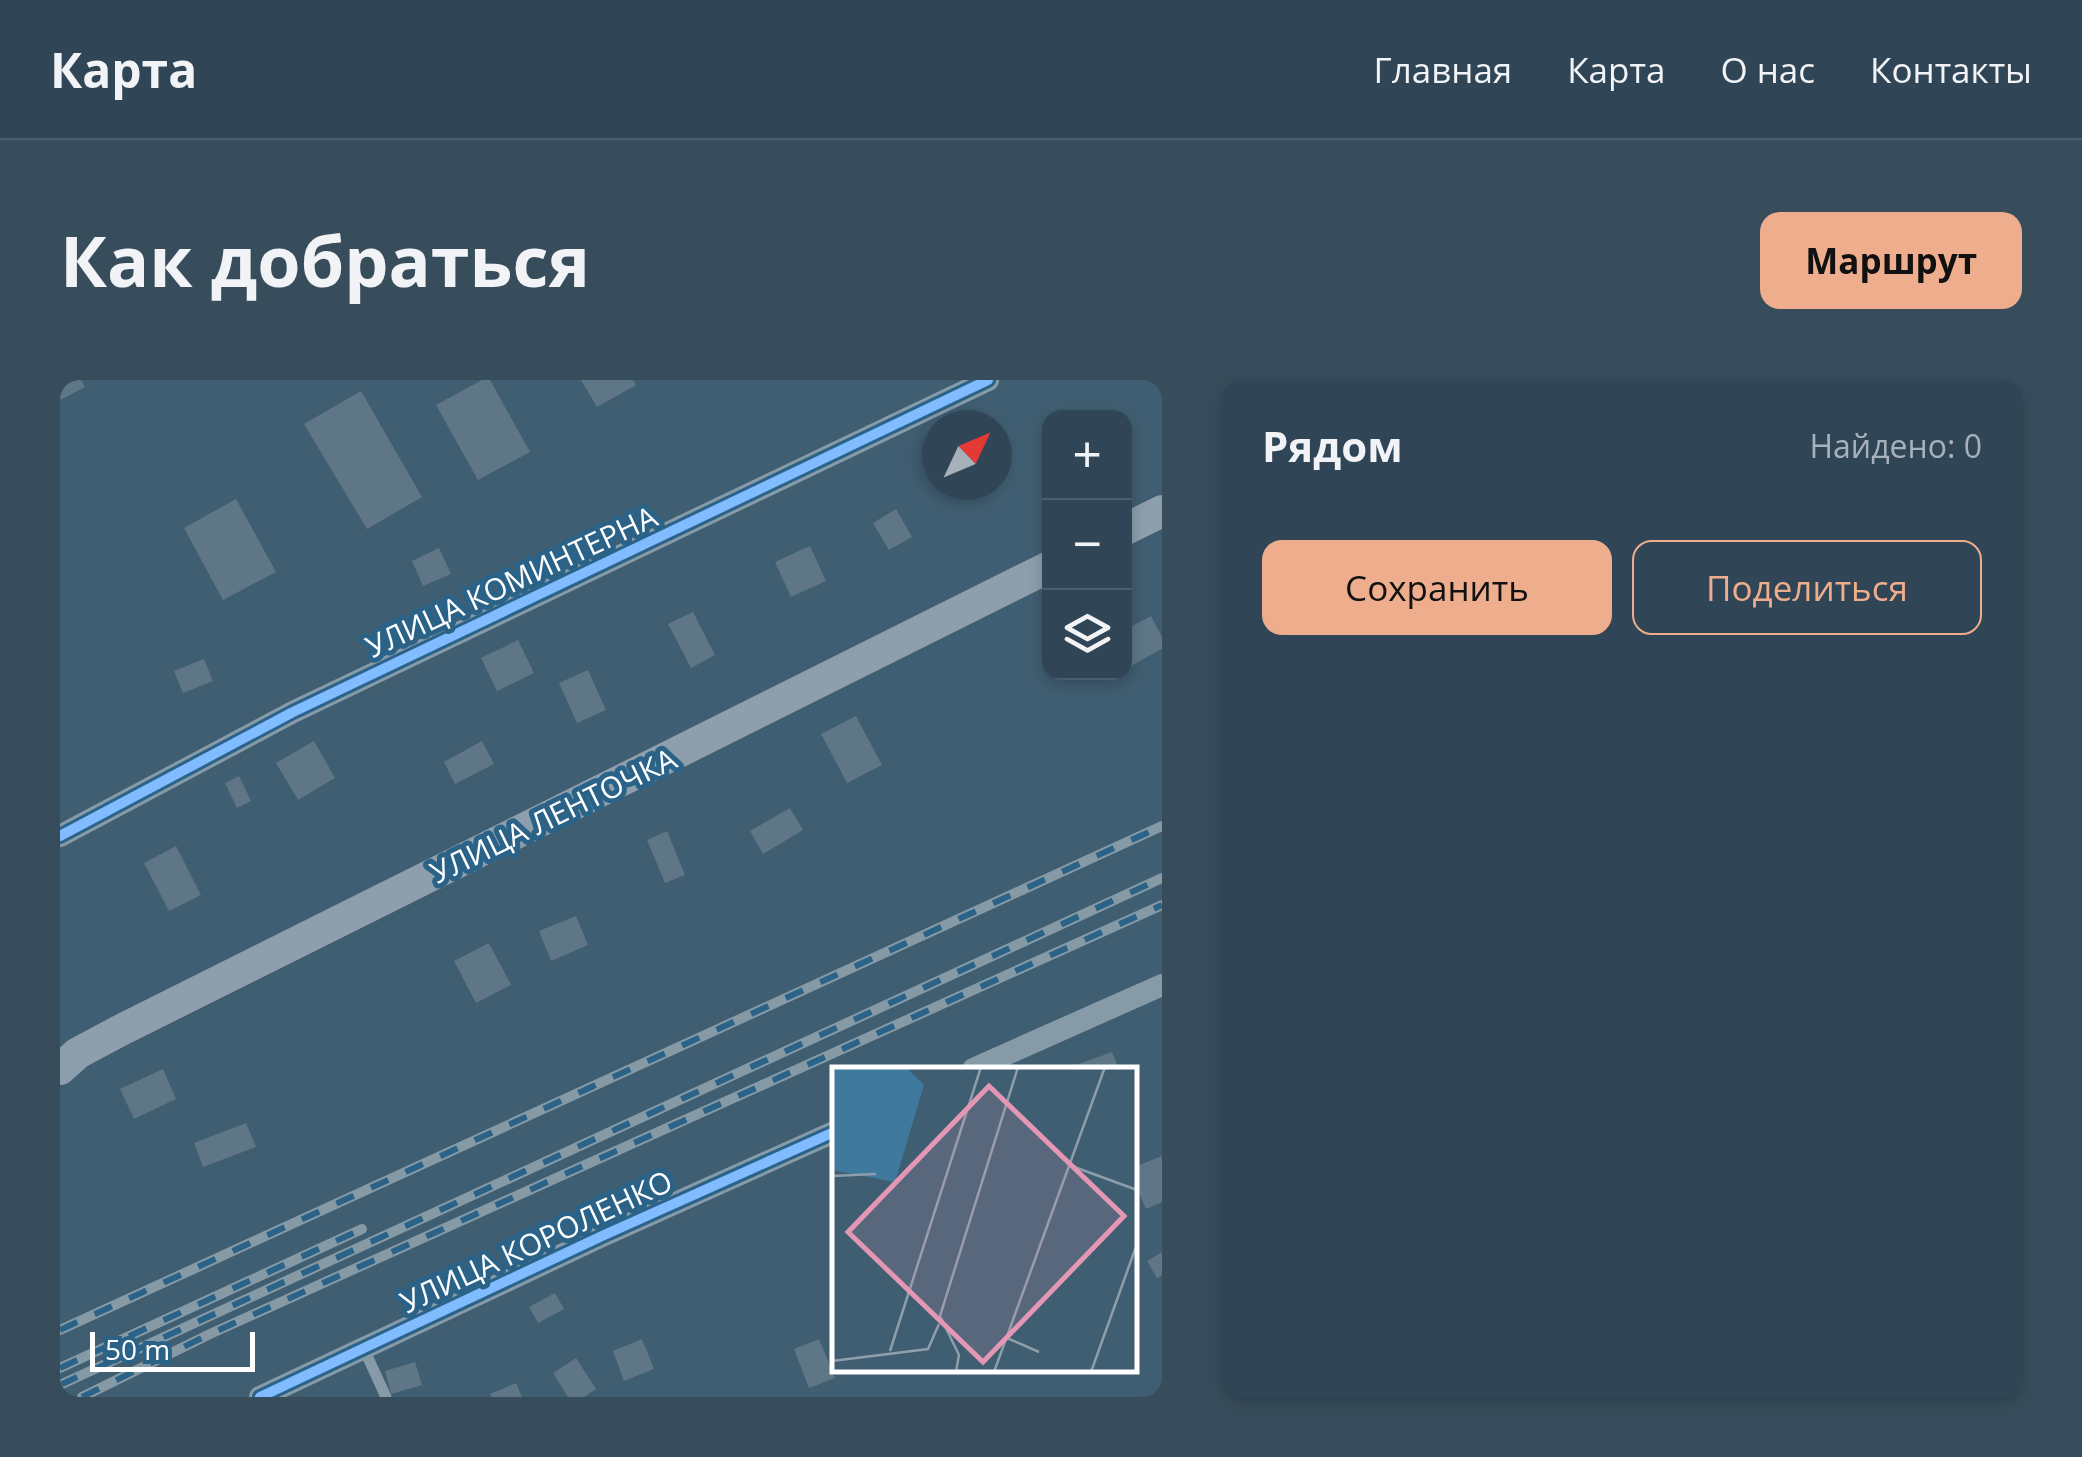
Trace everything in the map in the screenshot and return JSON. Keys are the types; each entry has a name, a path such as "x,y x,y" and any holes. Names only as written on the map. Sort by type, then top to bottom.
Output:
{"main road":[{"path":"1132,526 1162,511"},
{"name":"УЛИЦА ЛЕНТОЧКА","path":"60,1069 78,1053 123,1029 1042,571"}],"street":[{"name":"УЛИЦА КОМИНТЕРНА","path":"60,836 293,712 988,380"},
{"path":"980,1067 1160,990"},
{"name":"УЛИЦА КОРОЛЕНКО","path":"260,1397 832,1133"}],"lane":[{"path":"364,1349 386,1397"}],"building":[{"path":"60,380 81,380 85,387 60,400"},
{"path":"482,380 490,380 530,452 478,480 436,405"},
{"path":"581,380 633,380 636,385 597,407"},
{"path":"361,391 422,497 367,529 304,424"},
{"path":"236,499 276,572 223,600 184,528"},
{"path":"896,509 912,537 889,550 873,523"},
{"path":"810,546 826,581 791,597 775,562"},
{"path":"439,548 451,574 423,586 412,561"},
{"path":"693,612 715,655 691,668 668,624"},
{"path":"1151,616 1162,637 1162,649 1132,665 1132,626"},
{"path":"518,640 534,673 497,691 481,658"},
{"path":"204,659 213,681 183,693 174,671"},
{"path":"588,670 606,710 577,723 559,683"},
{"path":"856,716 882,765 847,783 821,734"},
{"path":"314,741 335,778 298,800 276,763"},
{"path":"482,741 494,764 455,784 444,762"},
{"path":"239,776 251,801 237,808 225,783"},
{"path":"790,808 803,830 763,854 750,831"},
{"path":"667,831 685,875 665,883 647,840"},
{"path":"176,846 201,895 169,911 144,863"},
{"path":"576,916 588,945 551,961 539,931"},
{"path":"489,943 511,985 476,1003 454,961"},
{"path":"1112,1052 1118,1067 1071,1067"},
{"path":"163,1069 176,1099 134,1119 120,1089"},
{"path":"246,1123 256,1147 203,1167 194,1143"},
{"path":"1162,1156 1162,1202 1146,1209 1137,1189 1137,1166"},
{"path":"1162,1252 1162,1275 1157,1278 1147,1261"},
{"path":"555,1293 564,1309 538,1323 529,1307"},
{"path":"642,1339 654,1369 624,1381 613,1351"},
{"path":"819,1339 835,1378 809,1388 794,1349"},
{"path":"576,1358 596,1389 584,1397 568,1397 553,1373"},
{"path":"415,1362 422,1385 391,1394 385,1371"},
{"path":"516,1383 522,1397 490,1394"}],"railway":[{"path":"60,1330 1162,826"},
{"path":"60,1385 1162,878"},
{"path":"82,1397 210,1334 1162,905"},
{"path":"60,1368 362,1229"}],"cycle path":[{"path":"60,836 293,712 988,380"},
{"path":"260,1397 832,1133"}]}
